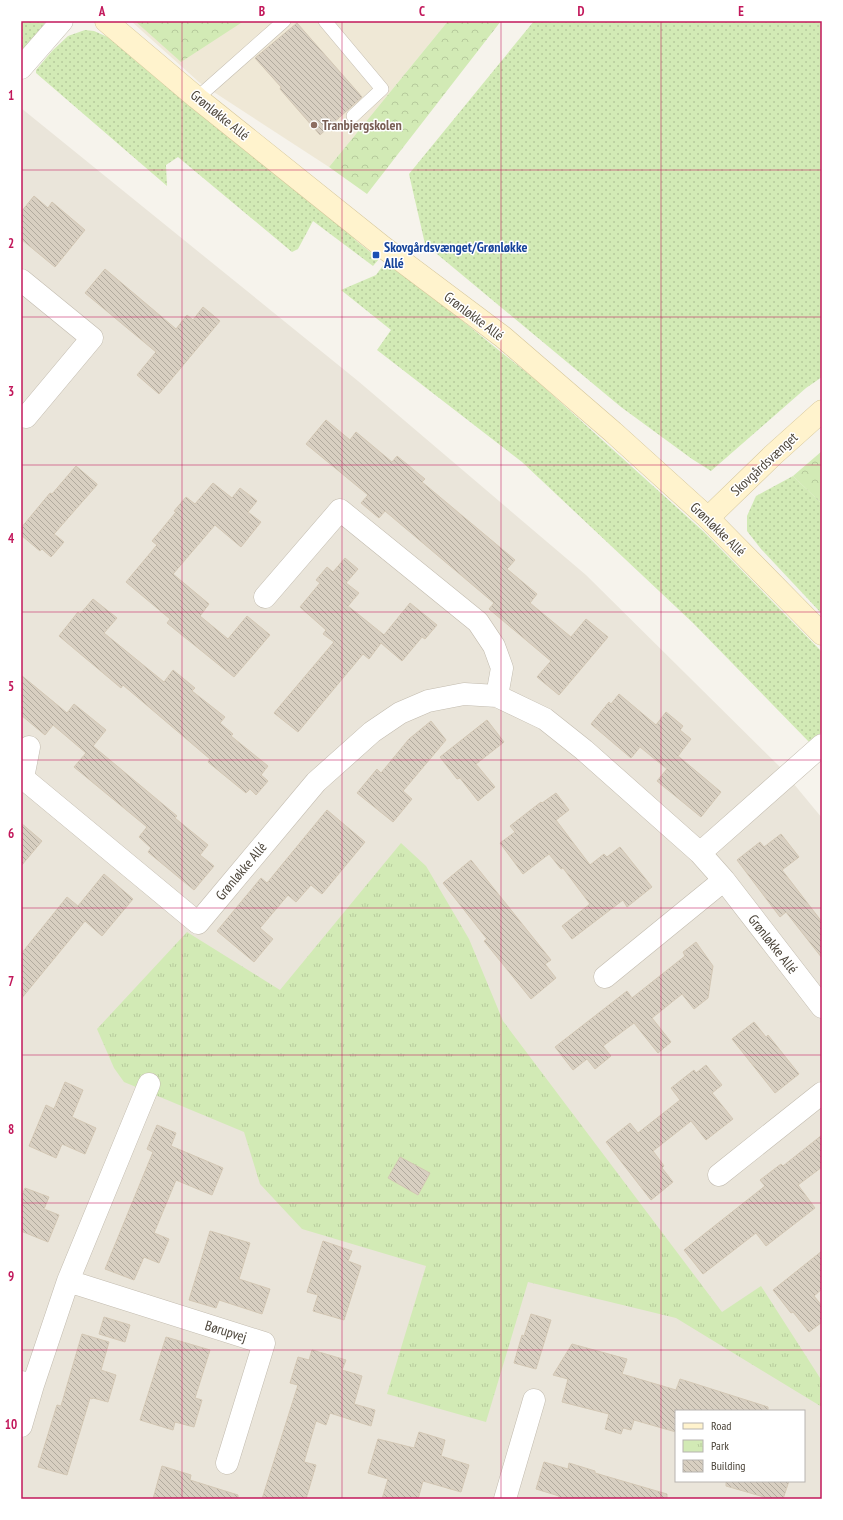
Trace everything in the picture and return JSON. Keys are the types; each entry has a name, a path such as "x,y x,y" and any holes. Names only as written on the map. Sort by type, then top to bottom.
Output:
{"street":[{"path":"21,68 62,21"},
{"name":"Grønløkke Allé","path":"106,21 198,98 388,251 502,337 613,432 708,518 822,634"},
{"path":"21,280 92,338 26,417"},
{"name":"Skovgårdsvænget","path":"708,518 773,455 822,412"},
{"path":"264,597 340,510 478,622 494,646 502,668 497,696"},
{"name":"Grønløkke Allé","path":"29,747 23,778 198,923 316,782 372,732 400,713 428,701 464,694 497,696 545,719 584,750 700,853 724,880 822,1007"},
{"path":"700,853 822,745"},
{"path":"605,977 724,880"},
{"path":"21,1426 27,1384 149,1084"},
{"path":"719,1175 822,1093"},
{"name":"Børupvej","path":"68,1281 264,1343 226,1463"},
{"path":"505,1499 534,1400"}],"lane":[{"path":"198,98 284,21"},
{"path":"325,21 382,89 353,116"}],"shaded area":[{"name":"Tranbjergskolen","path":"131,21 448,21 329,167 200,83"},
{"path":"21,108 358,381 586,575 779,766 822,818 822,1499 21,1499"}],"green space":[{"path":"21,21 46,21 21,56"},
{"path":"135,21 244,21 181,62"},
{"path":"448,21 501,21 367,194 329,167"},
{"path":"534,21 822,21 822,377 806,388 711,471 692,459 621,407 425,244 409,174"},
{"path":"85,30 94,31 110,38 356,235 354,239 379,259 373,266 313,221 298,249 292,252 178,157 166,165 167,186 36,73 36,70 52,51 68,36"},
{"path":"387,260 537,381 704,532 822,652 822,732 810,743 693,623 522,462 377,350 391,330 341,290 376,275"},
{"path":"822,451 822,504 793,476"},
{"path":"793,476 822,504 822,614 761,549 747,531 747,516 756,496"},
{"path":"401,843 426,866 469,939 503,1021 722,1312 761,1286 822,1381 822,1407 676,1318 528,1282 486,1422 387,1394 426,1266 302,1229 260,1184 244,1132 124,1082 114,1068 97,1029 187,932 280,990"}],"building":[{"path":"297,23 362,97 320,135 255,58"},
{"path":"34,196 48,208 52,202 85,230 55,267 21,239 21,212"},
{"path":"105,269 176,329 187,315 193,320 203,307 220,321 159,394 137,375 156,352 85,293"},
{"path":"326,420 350,440 356,432 392,462 397,456 425,479 422,482 515,560 507,569 537,594 530,603 571,637 586,619 608,637 559,695 537,677 551,661 489,609 494,603 385,511 379,518 361,503 368,495 306,444"},
{"path":"76,466 97,485 54,534 64,542 51,557 42,549 40,551 21,535 21,528 50,493 52,494"},
{"path":"213,483 232,498 240,488 257,501 248,512 261,522 241,547 215,525 173,574 209,604 200,616 228,639 247,616 270,635 234,677 167,623 170,619 126,582 157,545 152,541 176,512 174,511 186,497 195,504"},
{"path":"345,558 358,569 346,583 359,593 348,606 384,635 410,603 437,625 425,639 422,637 402,661 381,643 369,659 363,654 298,732 274,713 334,642 323,634 326,630 300,607 320,583 316,580 327,567 333,572"},
{"path":"93,599 117,618 104,633 164,682 173,670 195,688 192,691 225,717 220,723 233,734 231,736 268,766 261,775 268,781 256,795 250,789 246,793 208,762 210,759 123,685 121,688 59,636 78,612 80,614"},
{"path":"21,675 67,713 74,704 106,730 93,746 177,816 175,818 208,845 200,855 214,866 194,890 148,852 151,848 139,837 147,827 74,767 86,753 53,725 45,735 21,715"},
{"path":"619,694 656,725 666,712 683,726 680,730 691,739 678,756 721,792 701,817 657,781 667,769 640,747 631,758 591,724 609,702 611,704"},
{"path":"487,720 504,742 476,764 495,787 478,801 460,778 457,779 440,757"},
{"path":"431,721 446,740 403,791 412,799 393,822 357,793 377,769 381,773 409,739"},
{"path":"556,793 569,810 556,820 590,865 604,854 607,857 620,847 652,887 627,907 623,900 572,939 562,926 590,904 563,868 561,869 549,854 523,874 500,843 515,832 510,826 541,802 542,803"},
{"path":"327,810 365,842 322,894 311,885 296,902 288,895 260,928 273,939 254,962 217,931 261,878 267,883"},
{"path":"21,823 42,841 21,866"},
{"path":"781,834 799,857 782,870 822,922 822,958 786,912 780,917 737,860 760,842 764,847"},
{"path":"471,860 551,960 545,964 556,978 531,999 484,941 487,939 443,883"},
{"path":"104,874 133,899 102,936 85,921 21,999 21,954 67,897 78,906"},
{"path":"696,942 713,966 708,998 694,1009 682,994 652,1018 671,1042 658,1053 634,1023 603,1046 611,1056 595,1069 587,1059 573,1070 555,1047 627,991 632,998 685,956 683,952"},
{"path":"754,1022 766,1037 768,1035 799,1074 775,1093 732,1039"},
{"path":"706,1065 722,1085 712,1093 733,1119 706,1140 691,1121 653,1151 664,1166 662,1168 673,1182 651,1200 606,1142 630,1123 638,1133 680,1100 671,1088 694,1070 696,1073"},
{"path":"65,1082 83,1090 72,1117 96,1128 85,1154 62,1144 56,1158 29,1146 46,1105 54,1109"},
{"path":"157,1125 176,1133 171,1146 223,1168 212,1195 176,1180 154,1233 169,1239 159,1263 144,1257 134,1280 105,1269 153,1152 147,1149"},
{"path":"822,1135 822,1167 798,1185 815,1208 766,1246 756,1233 703,1274 684,1250 765,1186 760,1180 781,1164 783,1166"},
{"path":"400,1157 430,1173 418,1195 388,1178"},
{"path":"25,1188 49,1197 44,1209 59,1215 48,1242 21,1231 21,1198"},
{"path":"210,1231 250,1243 239,1279 270,1289 262,1314 219,1300 216,1308 189,1300"},
{"path":"323,1241 352,1251 348,1261 361,1266 344,1320 313,1311 318,1295 307,1292"},
{"path":"822,1251 822,1289 814,1296 822,1306 822,1322 809,1332 793,1312 791,1313 773,1290"},
{"path":"531,1314 551,1320 536,1369 514,1363 522,1335 524,1336"},
{"path":"104,1317 130,1325 125,1342 99,1334"},
{"path":"82,1334 109,1342 101,1370 116,1375 108,1402 90,1398 67,1475 38,1467 57,1405 61,1406"},
{"path":"166,1337 210,1350 195,1398 202,1400 194,1427 175,1422 173,1430 140,1420"},
{"path":"572,1344 627,1359 622,1374 676,1390 680,1379 768,1407 768,1410 675,1410 675,1432 634,1420 631,1430 623,1428 621,1434 605,1429 609,1414 562,1402 568,1379 553,1375"},
{"path":"312,1350 346,1360 342,1370 362,1376 354,1404 375,1410 371,1426 330,1413 326,1425 316,1421 304,1462 316,1465 306,1499 262,1499 298,1385 290,1383 298,1357 309,1360"},
{"path":"419,1432 445,1440 441,1456 469,1465 461,1492 423,1481 418,1499 382,1499 388,1479 368,1473 378,1439 414,1448"},
{"path":"544,1462 568,1469 569,1463 595,1471 595,1473 667,1494 667,1499 559,1499 559,1496 536,1489"},
{"path":"162,1466 191,1475 190,1480 238,1495 238,1499 153,1499"},
{"path":"726,1482 789,1482 783,1499 771,1499 726,1486"}],"place":[{"name":"Tranbjergskolen","path":"314,125"},
{"name":"Skovgårdsvænget/Grønløkke Allé","path":"376,255"}]}
